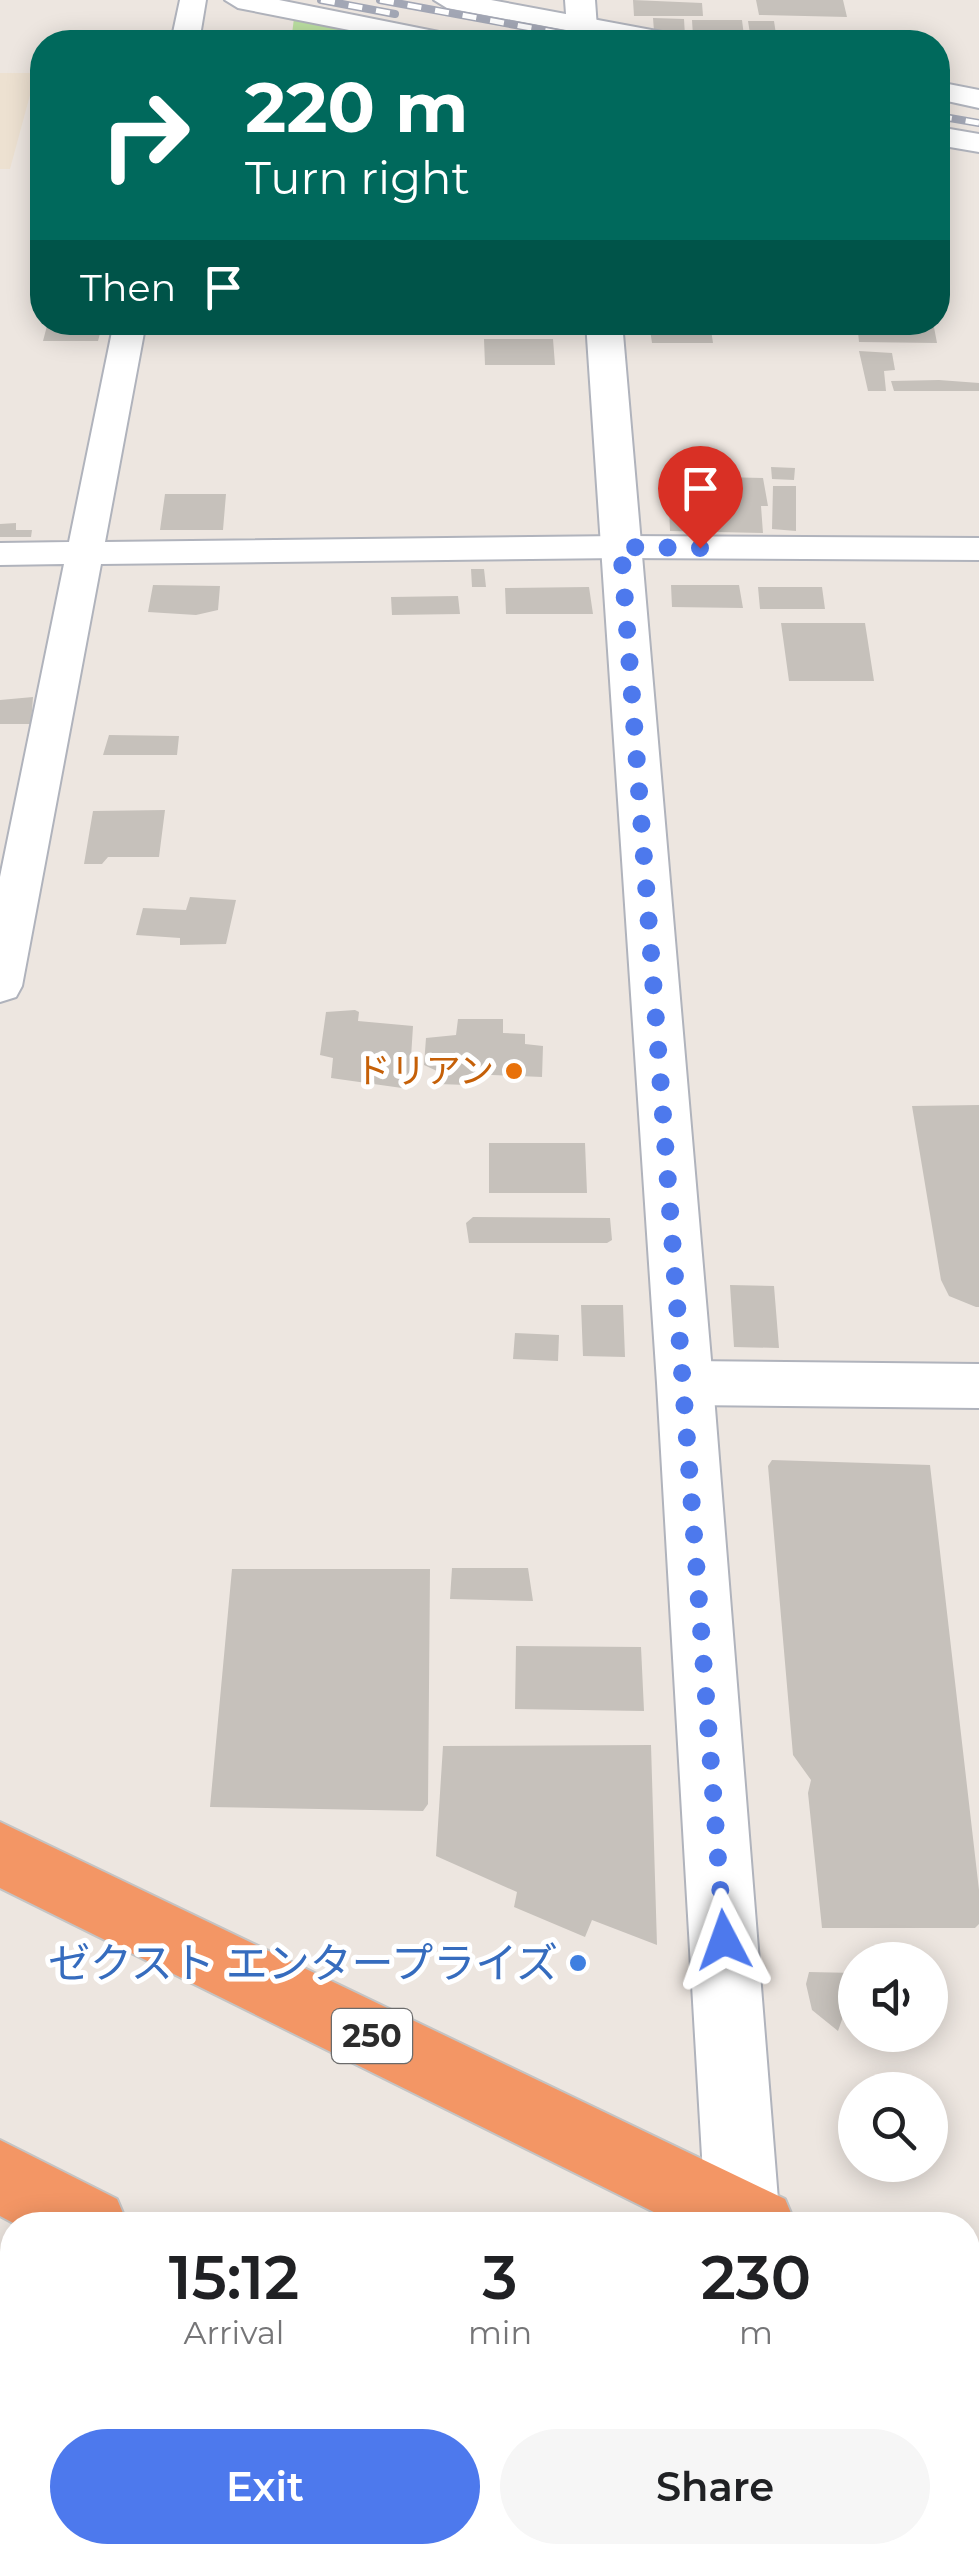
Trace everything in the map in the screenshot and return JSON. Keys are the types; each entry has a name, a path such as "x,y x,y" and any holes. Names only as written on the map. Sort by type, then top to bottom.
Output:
{"highway":[{"name":"250","path":"0,1854 727,2212"},
{"path":"0,2176 68,2212"}],"street":[{"path":"187,30 193,0"},
{"path":"238,0 389,30"},
{"path":"446,0 616,30"},
{"path":"950,93 979,99"},
{"path":"950,138 979,144"},
{"path":"0,986 128,335"},
{"path":"605,335 748,2212"},
{"path":"0,554 621,547 979,548"},
{"path":"685,1383 979,1386"}],"shaded area":[{"path":"0,73 30,73 30,95 10,169 0,169"}],"green space":[{"path":"294,18 360,30 292,30"}],"building":[{"path":"633,0 702,3 703,16 634,16"},
{"path":"756,0 843,0 847,17 759,15"},
{"path":"653,18 684,19 685,30 654,30"},
{"path":"692,20 742,20 743,30 693,30"},
{"path":"748,21 774,21 775,30 749,30"},
{"path":"45,335 100,335 98,341 43,341"},
{"path":"651,335 712,335 713,343 652,343"},
{"path":"858,335 935,335 937,343 859,342"},
{"path":"484,339 553,339 555,365 485,365"},
{"path":"859,351 892,353 895,370 884,371 886,391 868,391"},
{"path":"891,381 979,383 979,391 894,391"},
{"path":"771,467 795,468 794,480 772,479"},
{"path":"721,477 763,478 768,506 761,506 763,533 670,531 669,505 689,505 691,499 724,505"},
{"path":"773,486 796,486 796,531 772,529"},
{"path":"165,494 226,494 223,530 160,530"},
{"path":"16,523 16,530 32,530 31,537 0,537 0,524"},
{"path":"471,569 484,569 486,587 472,587"},
{"path":"153,585 220,586 218,610 196,615 148,612"},
{"path":"671,585 739,585 743,608 672,607"},
{"path":"589,587 593,614 506,614 505,588"},
{"path":"758,587 822,587 825,609 760,609"},
{"path":"458,596 460,614 392,615 391,597"},
{"path":"781,623 865,623 874,681 789,681"},
{"path":"33,697 31,724 0,724 0,700"},
{"path":"109,735 179,736 177,755 103,755"},
{"path":"165,810 159,857 108,857 102,864 84,864 93,811"},
{"path":"190,897 236,900 226,944 180,945 180,938 136,935 143,908 186,910"},
{"path":"326,1012 359,1012 358,1021 413,1026 409,1089 331,1078 333,1058 320,1055"},
{"path":"458,1019 503,1019 503,1033 525,1034 525,1044 543,1046 542,1077 469,1074 467,1085 438,1084 437,1071 424,1065 426,1038 456,1035"},
{"path":"979,1105 976,1307 949,1296 941,1280 912,1106"},
{"path":"489,1143 585,1143 587,1193 489,1193"},
{"path":"473,1217 610,1218 612,1240 469,1243 466,1223"},
{"path":"730,1285 774,1286 779,1348 734,1347"},
{"path":"581,1305 623,1305 625,1357 583,1356"},
{"path":"515,1333 559,1335 558,1361 513,1359"},
{"path":"772,1460 930,1465 979,1890 979,1924 975,1928 822,1928 808,1793 811,1780 793,1755 768,1466"},
{"path":"452,1568 528,1568 533,1601 450,1599"},
{"path":"232,1569 430,1569 428,1804 423,1811 210,1807"},
{"path":"516,1646 641,1647 644,1711 515,1709"},
{"path":"651,1745 657,1945 592,1920 585,1937 514,1907 517,1892 436,1856 443,1746"},
{"path":"809,1972 838,1973 838,2031 812,2010 806,1984"}],"railway":[{"path":"321,0 395,14"},
{"path":"380,0 542,30"},
{"path":"950,118 979,123"}],"place":[{"name":"ドリアン","path":"514,1071"},
{"name":"ゼクスト エンタープライズ","path":"578,1963"}],"route":[{"path":"700,548 621,547 724,1940"}]}
